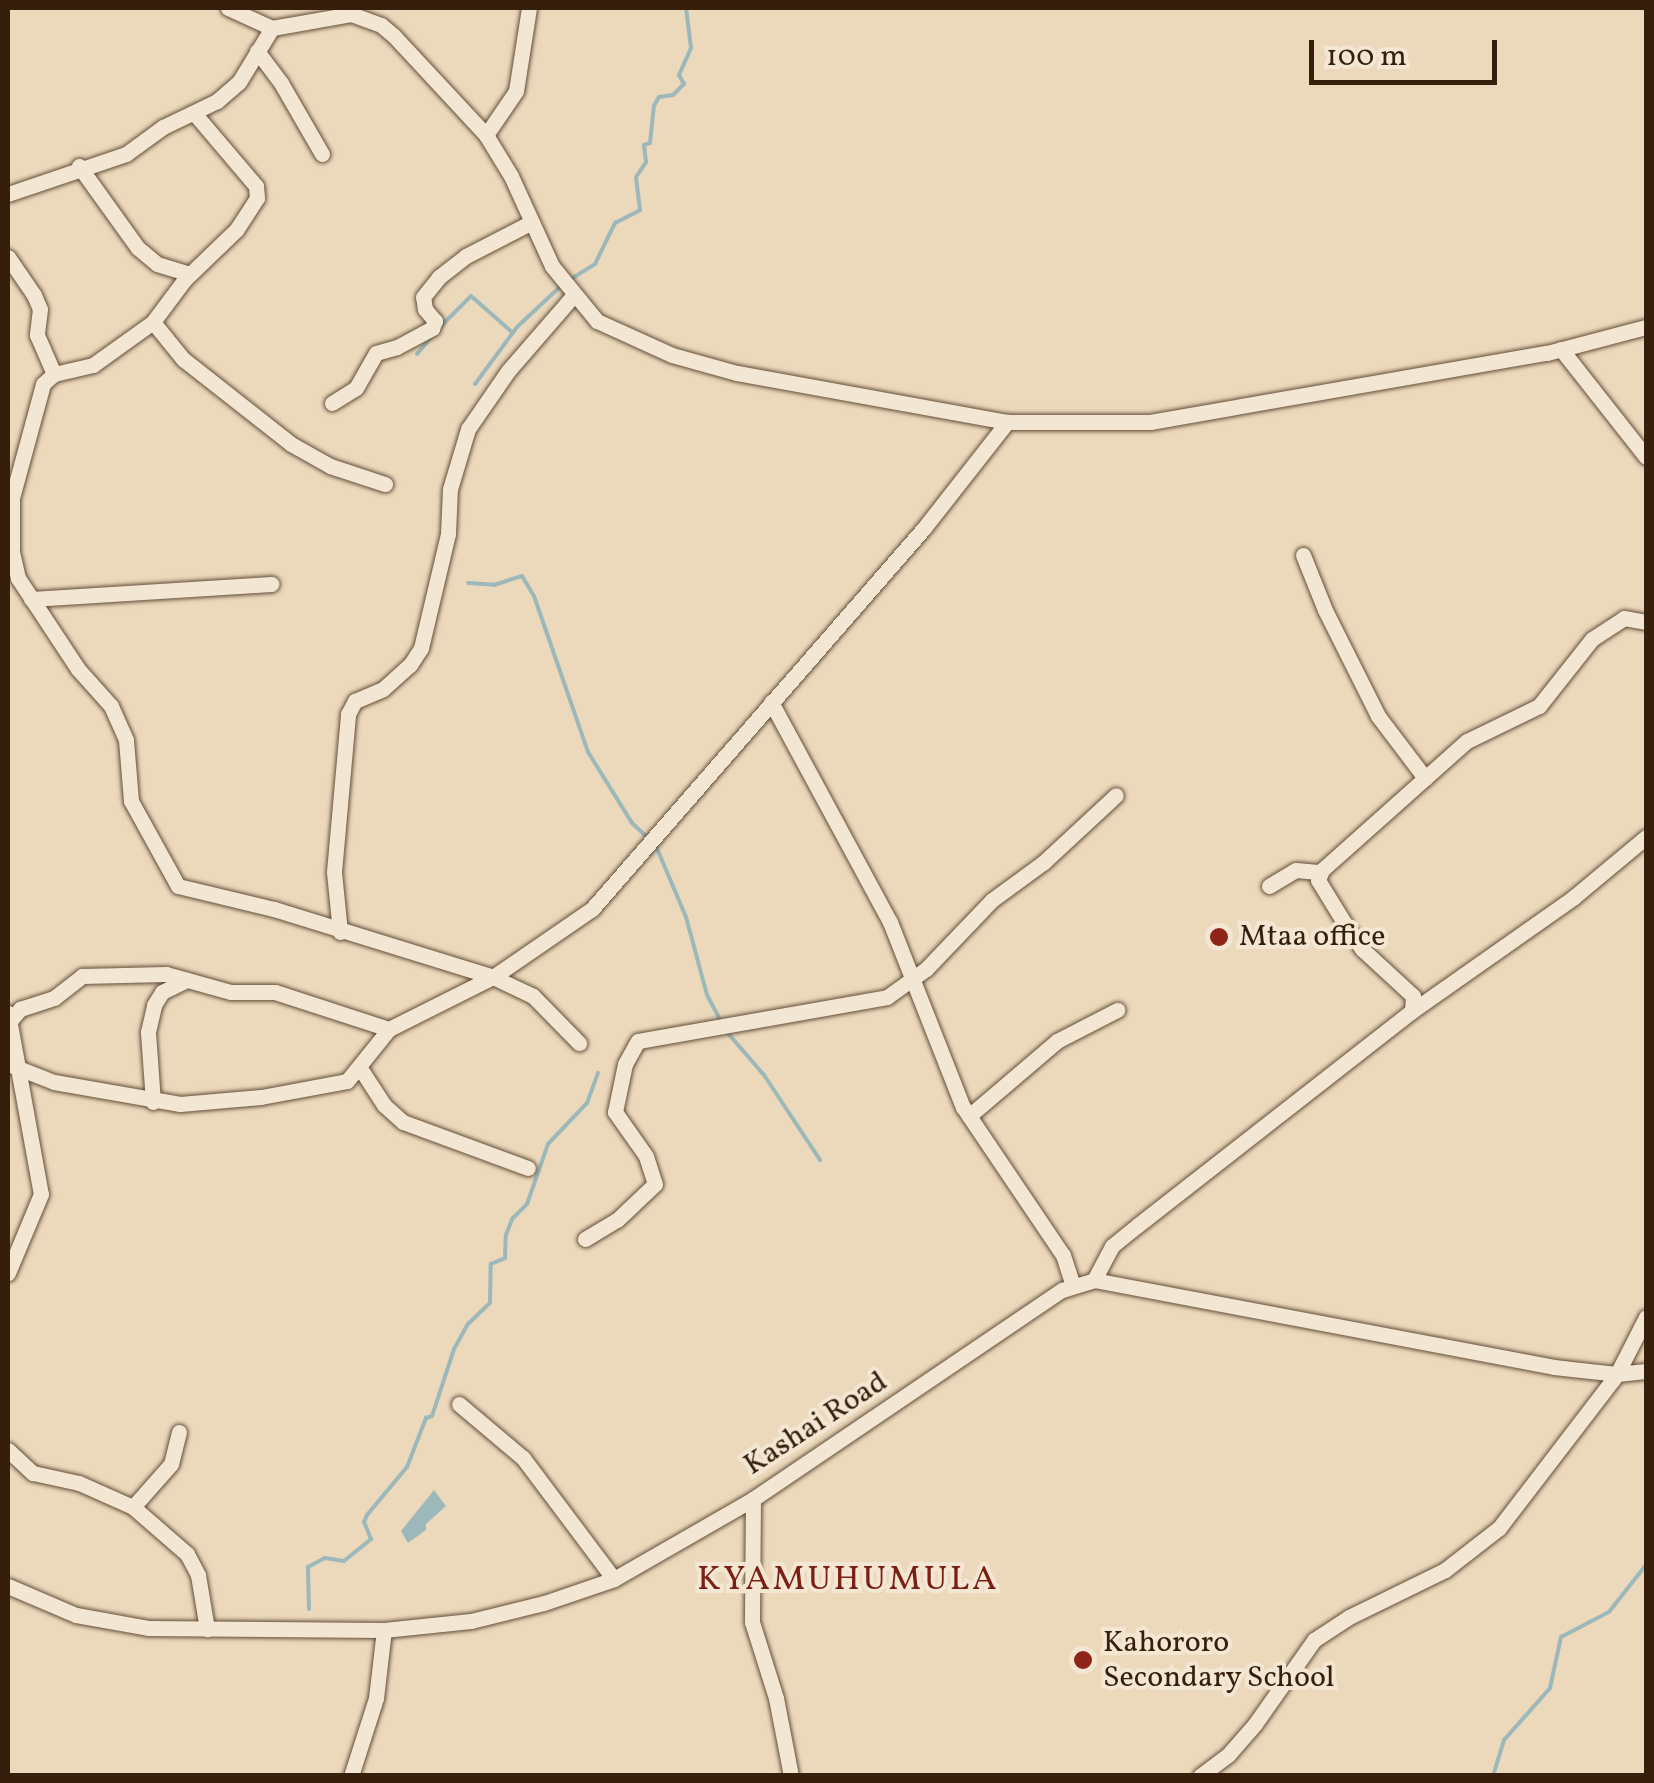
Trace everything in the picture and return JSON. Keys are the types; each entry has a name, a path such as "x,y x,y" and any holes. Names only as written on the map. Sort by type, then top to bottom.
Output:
{"street":[{"path":"231,8 272,28 351,14 381,25 486,135 511,176 530,223 573,296 617,334 672,355 774,380 1007,422 1178,419 1562,349 1646,327"},
{"path":"486,135 516,91 530,8"},
{"path":"8,194 79,166 126,154 163,127 227,94 272,28"},
{"path":"257,50 282,83 322,154"},
{"path":"194,113 256,186 257,198 236,230 189,274 154,322 94,364 54,374 36,400 12,498 14,562 31,599 78,668 111,706 126,740 131,801 178,886 274,909 493,977 534,996 578,1042"},
{"path":"79,166 138,248 157,264 189,274"},
{"path":"332,404 356,388 376,353 432,328 435,321 425,310 423,297 439,277 466,256 530,223"},
{"path":"8,257 40,309 37,335 54,374"},
{"path":"340,932 334,872 348,714 354,701 383,690 410,665 420,648 448,534 450,489 468,429 508,371 573,296"},
{"path":"154,322 183,359 291,444 330,466 385,484"},
{"path":"1562,349 1646,456"},
{"path":"11,1066 54,1082 153,1102 204,1104 347,1081 390,1029 493,977 592,909 924,528 1007,422"},
{"path":"1303,554 1324,610 1378,716 1425,778"},
{"path":"31,599 272,584"},
{"path":"1412,1011 1413,996 1362,949 1318,880 1320,872 1466,741 1539,706 1579,652 1602,632 1624,618 1646,622"},
{"path":"771,702 890,922 944,1063 970,1116 1062,1255 1073,1284"},
{"path":"585,1239 617,1220 656,1184 646,1156 615,1112 625,1064 638,1041 887,997 914,978 992,900 1044,862 1116,794"},
{"path":"1094,1280 1103,1258 1138,1224 1412,1011 1574,897 1646,837"},
{"path":"1269,886 1296,870 1320,872"},
{"path":"8,1273 42,1194 11,1066 9,1017 20,1009 54,998 89,974 166,974 231,992 275,992 390,1029"},
{"path":"153,1102 148,1047 154,1005 162,992 187,980"},
{"path":"970,1116 1057,1040 1117,1010"},
{"path":"360,1068 384,1105 403,1122 528,1168"},
{"name":"Kashai Road","path":"8,1586 60,1610 104,1622 207,1629 384,1630 471,1621 614,1580 753,1499 1073,1284 1094,1280 1534,1364 1617,1374 1646,1371"},
{"path":"1200,1776 1228,1755 1255,1724 1314,1640 1349,1616 1445,1570 1499,1528 1617,1374 1646,1316"},
{"path":"459,1404 523,1458 614,1580"},
{"path":"133,1508 171,1464 179,1432"},
{"path":"8,1450 33,1473 79,1483 133,1508 194,1562 207,1629"},
{"path":"753,1499 752,1622 780,1715 791,1776"},
{"path":"351,1776 367,1736 382,1667 384,1630"}],"water":[{"path":"434,1490 446,1506 426,1524 426,1530 408,1543 401,1531"}],"waterway":[{"path":"571,279 595,264 615,223 640,210 636,177 646,162 644,145 650,143 654,106 659,97 673,95 684,84 679,75 691,48 686,8"},
{"path":"475,384 517,327 563,284"},
{"path":"439,328 471,296 513,333"},
{"path":"417,354 433,335"},
{"path":"468,583 494,585 522,576 534,596 588,752 632,823 649,839"},
{"path":"656,846 686,917 707,995 722,1023"},
{"path":"726,1031 764,1075 820,1160"},
{"path":"309,1609 308,1567 325,1558 344,1561 371,1539 364,1522 367,1515 407,1467 426,1418 432,1416 454,1349 468,1324 490,1303 491,1264 505,1258 506,1235 512,1219 527,1204 548,1144 587,1103 598,1073"},
{"path":"1493,1776 1504,1740 1550,1688 1561,1637 1609,1612 1646,1565"}],"place":[{"name":"Mtaa office","path":"1219,937"},
{"name":"Kahororo Secondary School","path":"1083,1660"}],"district":[{"name":"KYAMUHUMULA","path":"848,1580"}]}
